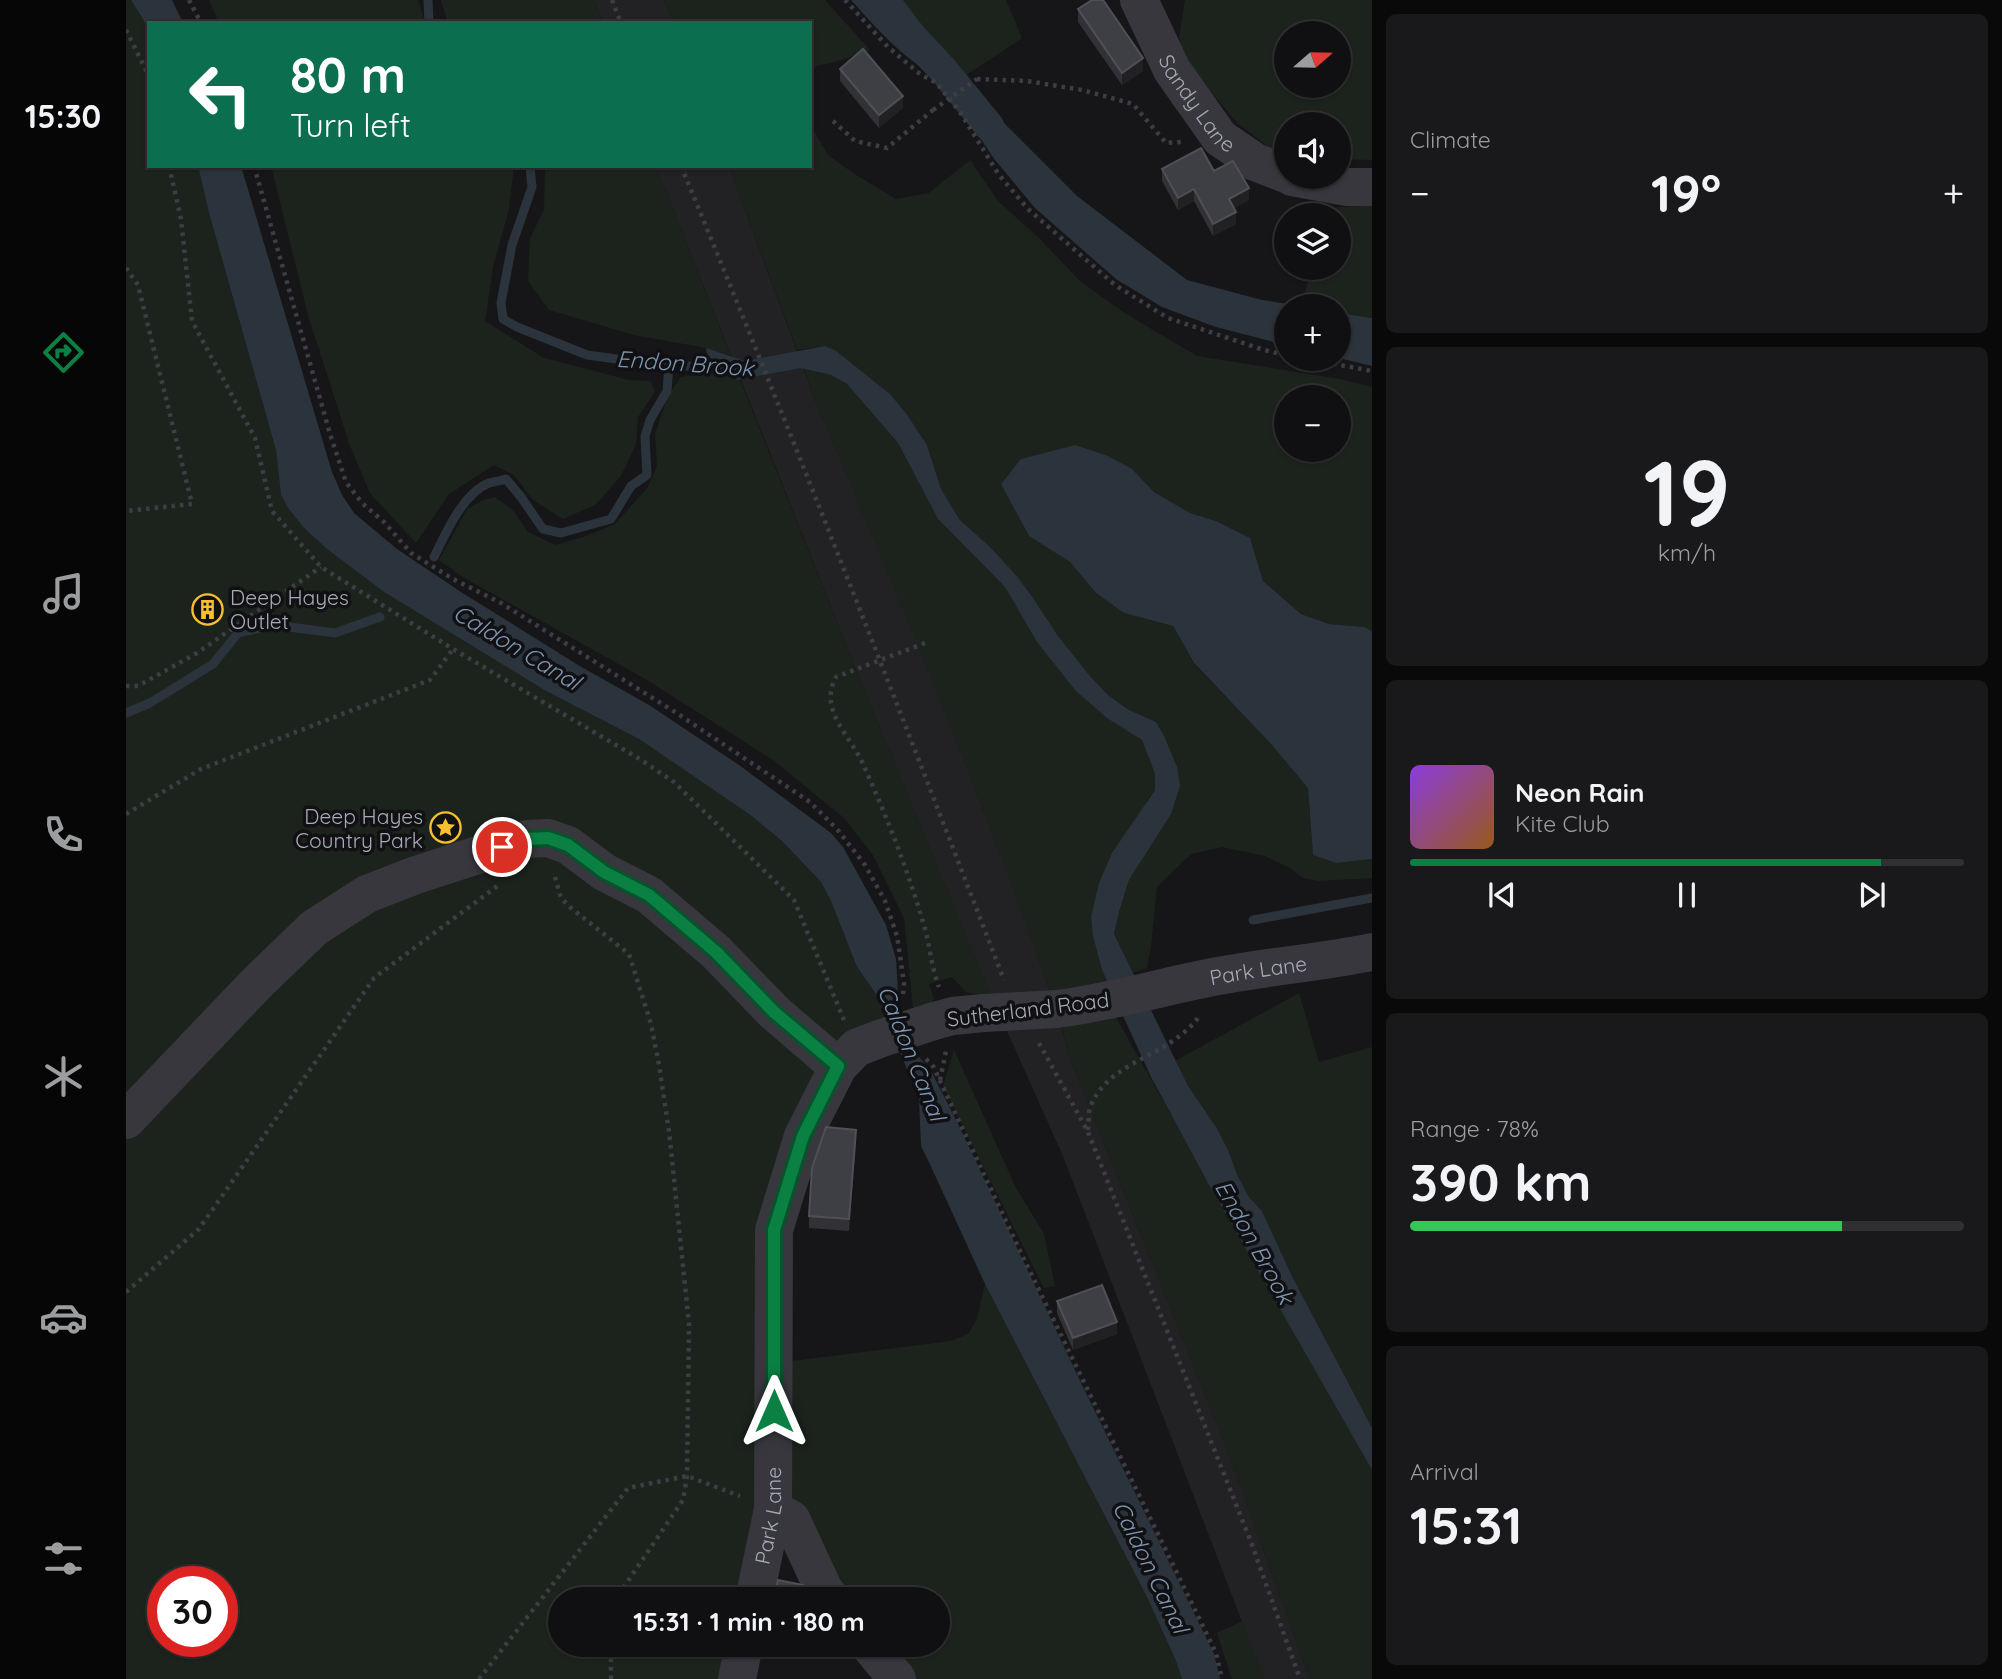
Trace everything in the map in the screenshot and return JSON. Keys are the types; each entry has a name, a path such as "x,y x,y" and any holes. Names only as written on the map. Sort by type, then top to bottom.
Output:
{"street":[{"name":"Sandy Lane","path":"1139,0 1172,70 1220,138 1255,162 1274,169"},
{"path":"1351,187 1372,187"},
{"path":"126,1120 257,983 314,928 367,894 527,839 548,838 568,845 604,872 649,895 716,952 774,1012 858,1051"},
{"name":"Park Lane","path":"1146,990 1372,952"},
{"name":"Sutherland Road","path":"858,1051 939,1023 1095,1004 1146,990"},
{"name":"Park Lane","path":"757,1587 773,1509 774,1230 803,1136 858,1051"},
{"path":"773,1509 791,1519 823,1587"},
{"path":"737,1679 742,1657"},
{"path":"879,1657 897,1679"}],"path":[{"path":"190,0 200,21"},
{"path":"612,0 620,21"},
{"path":"845,0 888,47 921,75 939,86 960,112 999,175 1028,209 1115,285 1167,318 1274,352"},
{"path":"126,30 147,72"},
{"path":"833,121 855,141 887,148 933,110 977,79 1027,80 1083,90 1133,104 1166,143 1220,138"},
{"path":"169,168 181,219 192,321 255,438 271,511 321,567 674,782 794,900 858,1051"},
{"path":"255,168 330,434 346,482 362,503 384,522 411,553 453,579 501,603 676,712 810,802 837,829 865,865 885,901 897,936 904,983 939,1023"},
{"path":"682,168 772,388"},
{"path":"126,268 138,285 192,504 126,510"},
{"path":"1351,367 1372,371"},
{"path":"126,686 138,686 197,653 321,567"},
{"path":"925,643 836,677 830,688 830,705 862,760 903,861 926,931 937,984 939,1023 933,1066 1216,1653 1222,1679"},
{"path":"126,814 201,769 430,680 453,649"},
{"path":"548,838 555,882 561,898 629,954 653,1038 669,1131 690,1324 687,1476 683,1500 624,1587"},
{"path":"126,1292 199,1229 374,978 504,881"},
{"path":"1088,1132 1090,1110 1098,1092 1108,1081 1172,1042"},
{"path":"126,1287 135,1285"},
{"path":"479,1679 628,1488 687,1476 773,1509"},
{"path":"611,1657 611,1679"}],"shaded area":[{"name":"Deep Hayes Country Park","path":"126,0 131,0 147,26 147,168 198,168 276,450 281,495 304,528 384,592 546,691 639,739 749,814 782,841 821,882 857,967 876,994 888,1023 849,1035 766,1229 784,1362 951,1341 968,1334 977,1319 985,1284 1148,1599 1182,1679 904,1679 886,1657 950,1657 950,1587 831,1587 796,1515 752,1587 548,1587 548,1657 734,1657 729,1679 126,1679"},
{"path":"209,0 418,0 424,21 218,21"},
{"path":"441,0 594,0 602,21 447,21"},
{"path":"594,0 664,0 673,21 602,21"},
{"path":"664,0 825,0 870,50 817,66 812,72 812,21 673,21"},
{"path":"903,0 1006,0 1022,38 962,78"},
{"path":"1185,0 1372,0 1372,160 1351,159 1351,112 1274,112 1274,151 1237,123 1186,62 1179,37"},
{"path":"812,127 828,155 896,199 929,193 970,160 998,201 1040,239 1081,282 1123,312 1197,356 1274,368 1274,371 1340,379 1372,387 1372,631 1364,627 1329,624 1301,614 1263,581 1250,538 1216,521 1190,513 1154,492 1132,469 1075,445 1022,459 1001,484 1029,536 1070,562 1096,593 1124,613 1173,626 1194,664 1271,744 1308,788 1313,855 1336,863 1372,859 1372,878 1318,881 1303,878 1290,868 1265,856 1222,847 1191,854 1157,887 1147,968 1132,973 1114,934 1119,912 1129,880 1171,814 1156,722 1129,710 1108,695 1090,676 1058,636 1017,576 960,520 941,489 927,445 906,413 890,394 835,350 825,346 797,350 730,168 812,168"},
{"path":"271,168 514,168 509,209 493,267 485,321 544,358 629,380 651,381 655,392 638,417 636,444 621,476 595,505 563,519 533,500 514,475 494,465 449,494 416,543 370,493 350,446 308,315"},
{"path":"545,168 657,168 731,356 706,348 634,335 549,310 528,281 530,239 544,209"},
{"path":"657,168 730,168 814,398 919,645 1018,900 1056,1009 1069,1056 1227,1449 1310,1679 1264,1679 1063,1156 985,982 856,670"},
{"path":"1372,205 1372,318 1351,315 1351,294 1304,294 1309,280 1351,280 1351,206"},
{"path":"804,369 831,375 847,384 898,443 938,519 1005,587 1037,642 1142,740 1155,774 1155,790 1146,802 1093,936 1102,970 1112,991 1053,1000 968,772"},
{"path":"710,372 728,374 740,380 992,998 966,992 952,977 929,984 934,999 929,1008 913,1008 904,918 873,855 844,818 773,760 647,680 461,576 439,560 467,509 495,497 512,509 528,532 555,545 615,524 648,487 657,466 655,433 669,394 681,377"},
{"path":"1299,993 1319,1062 1372,1047 1372,1428 1292,1276 1262,1211 1249,1197 1237,1177 1228,1150 1175,1061"},
{"path":"1114,1014 1372,1470 1372,1679 1310,1679 1227,1449 1069,1056 1061,1025"},
{"path":"954,1050 1016,1188 1044,1234 1055,1286 1044,1288 943,1086"},
{"path":"1243,1621 1264,1679 1232,1679 1217,1633"}],"water":[{"path":"131,0 172,0 182,21 147,21 147,26"},
{"path":"851,0 903,0 962,78 947,89 898,49"},
{"path":"972,91 1077,196 1187,280 1274,302 1274,342 1216,327 1162,307 1116,279 1035,208 995,160 956,103"},
{"name":"Caldon Canal","path":"198,168 242,168 332,472 354,513 397,549 461,592 578,665 649,705 739,765 831,833 843,847 886,925 896,959 899,1009 918,1056 930,1069 959,1126 1214,1654 1220,1679 1182,1679 1148,1599 985,1284 921,1146 919,1098 876,994 857,967 821,882 782,841 749,814 639,739 546,691 384,592 304,528 281,495 276,450"},
{"path":"1351,315 1372,318 1372,366 1351,361"},
{"path":"825,346 835,350 890,394 927,445 941,489 960,520 1017,576 1058,636 1090,676 1108,695 1129,710 1156,722 1164,736 1177,767 1180,786 1171,814 1129,880 1114,934 1188,1086 1216,1127 1249,1197 1262,1211 1292,1276 1372,1428 1372,1470 1207,1181 1151,1077 1102,970 1091,917 1099,883 1112,853 1155,790 1155,774 1142,740 1107,718 1076,691 1037,642 1005,587 938,519 898,443 847,384 831,375 800,368 737,380 728,374 710,372 706,348 745,361"},
{"path":"1075,445 1108,456 1132,469 1154,492 1190,513 1216,521 1250,538 1263,581 1301,614 1329,624 1364,627 1372,631 1372,859 1336,863 1313,855 1308,788 1271,744 1194,663 1173,626 1124,613 1096,593 1070,562 1029,536 1001,484 1021,459"}],"building":[{"path":"1092,0 1103,0 1143,58 1122,73 1078,9"},
{"path":"863,49 903,96 879,115 840,69"},
{"path":"1201,148 1214,171 1233,161 1249,188 1229,199 1236,212 1213,224 1194,189 1178,198 1162,169"},
{"path":"826,1127 856,1130 849,1219 809,1216 812,1168"},
{"path":"1102,1285 1117,1322 1073,1338 1057,1301"},
{"path":"778,1580 803,1585 803,1587 776,1587"}],"waterway":[{"name":"Endon Brook","path":"428,0 429,21"},
{"path":"878,0 944,71 989,126"},
{"name":"Endon Brook","path":"530,168 532,187 512,245 501,303 503,319 587,355 669,366 721,366"},
{"path":"434,557 456,515 471,495 489,483 506,479 543,529 561,533 611,519 631,486 647,475 645,436 650,420 667,391 669,366"},
{"path":"126,713 150,703 213,664 238,633 274,625 335,633 380,617"},
{"path":"1253,920 1372,898"}],"place":[{"name":"Deep Hayes Outlet","path":"207,609"},
{"name":"Deep Hayes Country Park","path":"446,828"}],"route":[{"path":"502,847 527,839 548,838 568,845 604,872 649,895 716,952 774,1012 838,1066 803,1136 774,1230 774,1411"}]}
